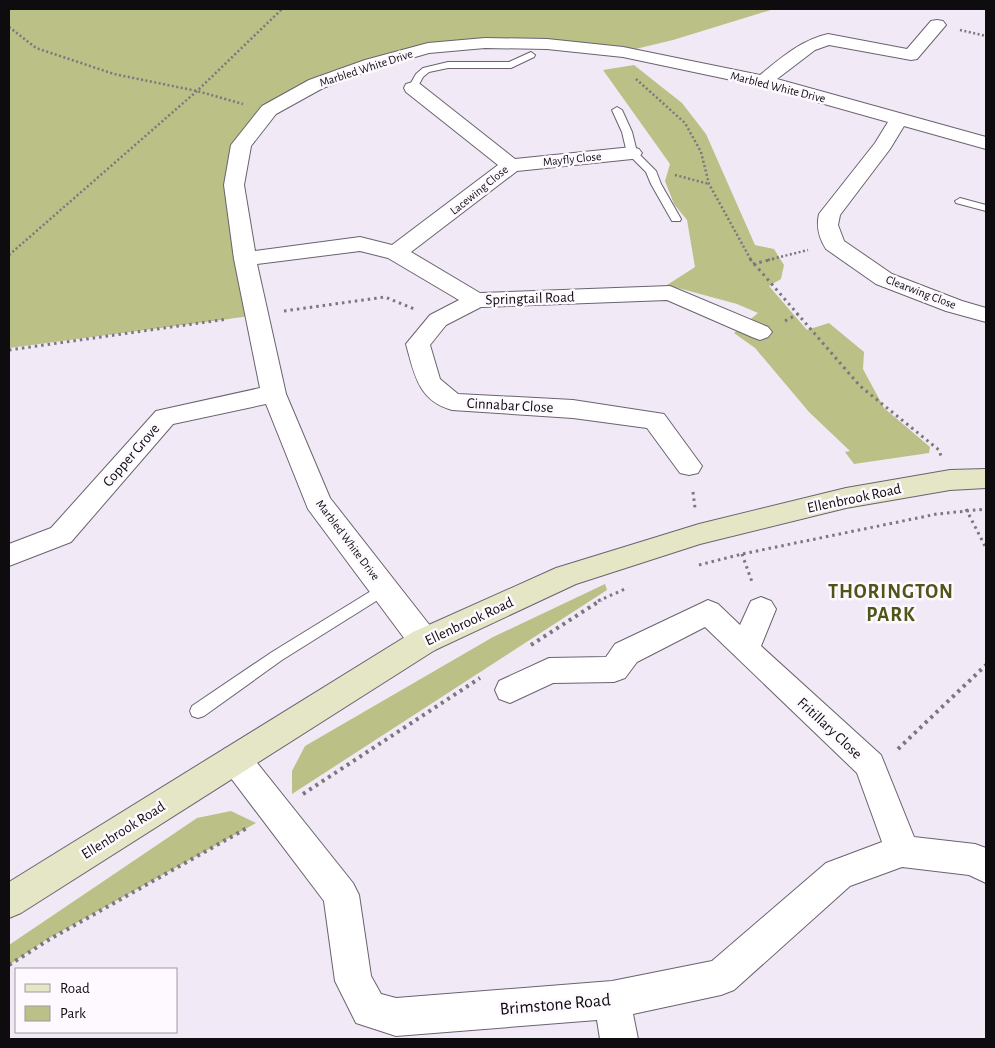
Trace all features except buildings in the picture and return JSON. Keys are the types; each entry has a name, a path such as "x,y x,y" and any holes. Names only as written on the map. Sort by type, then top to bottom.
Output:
{"street":[{"path":"763,81 809,46 828,39 911,55 937,25"},
{"name":"Marbled White Drive","path":"424,640 318,502 274,394 245,259 234,185 241,146 269,110 316,84 371,64 428,48 485,43 547,44 623,52 763,81 986,143"},
{"name":"Lacewing Close","path":"396,254 511,164 413,88"},
{"path":"834,244 827,225 830,214 883,145 899,119"},
{"name":"Mayfly Close","path":"511,164 632,153"},
{"name":"Springtail Road","path":"245,259 360,244 396,254 476,300 670,293 760,332"},
{"name":"Clearwing Close","path":"834,244 884,279 954,306 986,315"},
{"name":"Cinnabar Close","path":"476,300 438,320 418,344 429,383 452,402 573,409 655,420 689,466"},
{"name":"Copper Grove","path":"9,555 61,535 165,416 274,394"},
{"name":"Ellenbrook Road","path":"9,902 424,640 566,576 699,534 846,498 950,480 986,478"},
{"path":"745,649 761,609"},
{"name":"Fritillary Close","path":"510,690 549,671 614,669 626,653 708,612 870,765 902,851"},
{"name":"Brimstone Road","path":"235,759 342,895 353,981 369,1010 396,1017 612,1000 721,977 838,874 902,851 975,860 986,867"},
{"path":"612,1000 619,1039"}],"lane":[{"path":"413,88 419,76 426,70 448,65 511,65 531,56"},
{"path":"617,110 627,132 632,153 651,171 656,184 676,219"},
{"path":"960,201 986,208"},
{"path":"198,712 276,656 384,588"}],"path":[{"path":"9,255 198,91 282,9"},
{"path":"9,27 36,48 114,74 198,91 269,110"},
{"path":"623,52 631,74 685,123 701,152 709,184 753,264 860,386 939,450 950,480 986,548"},
{"path":"753,264 834,244"},
{"path":"9,350 385,297 438,320"},
{"path":"689,466 699,534"},
{"path":"696,566 751,552 937,514 986,508"},
{"path":"524,649 590,606 611,594 630,587"},
{"path":"870,765 902,746 986,665"},
{"path":"9,964 276,812 483,676"}],"green space":[{"path":"9,9 774,9 673,40 623,52 547,44 428,48 371,64 269,110 241,146 234,185 257,315 9,348"},
{"path":"634,65 682,103 706,134 755,245 774,249 784,265 781,279 769,286 807,330 829,323 864,352 863,369 884,408 930,447 929,453 854,464 845,452 850,451 809,412 755,348 734,333 758,313 737,304 667,285 695,267 687,220 674,204 665,181 670,164 603,70"},
{"path":"605,584 607,590 292,794 292,771 305,746 493,637"},
{"path":"231,811 256,823 46,940 9,965 9,945 197,818"}],"district":[{"name":"THORINGTON PARK","path":"891,602"}]}
